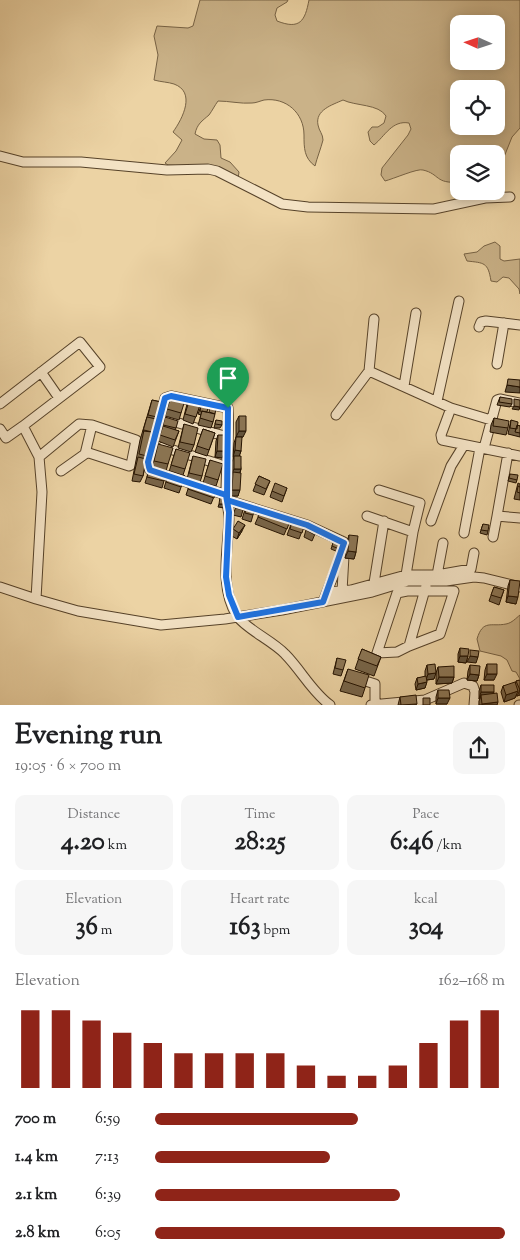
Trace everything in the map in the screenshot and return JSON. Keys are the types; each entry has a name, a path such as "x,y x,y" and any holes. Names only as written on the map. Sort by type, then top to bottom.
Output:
{"street":[{"path":"0,156 23,162 81,162 167,170 208,169 217,171 282,204 308,208 434,209 485,198 510,197"},
{"path":"436,401 459,301"},
{"path":"404,386 416,313"},
{"path":"336,415 369,371 374,319"},
{"path":"479,327 481,322 520,325"},
{"path":"498,364 504,323"},
{"path":"0,404 80,342 100,367 6,438 0,429"},
{"path":"369,371 451,408 495,423"},
{"path":"41,372 60,398"},
{"path":"330,705 317,693 293,662 279,648 238,617 229,595 226,577 229,522 226,497 228,408 171,396 165,398 148,462 150,470 226,497 307,525 343,541 342,591"},
{"path":"464,533 482,448 495,423 495,403 498,400 520,403"},
{"path":"451,408 441,439 520,456"},
{"path":"160,418 228,437"},
{"path":"39,456 78,424 92,425 134,439 137,442 129,466 92,454 85,454 61,471"},
{"path":"85,454 92,425"},
{"path":"23,426 39,456 42,492 36,600"},
{"path":"153,444 227,467"},
{"path":"431,520 451,466 464,445"},
{"path":"493,537 508,453"},
{"path":"379,490 420,503 406,575"},
{"path":"367,516 413,532"},
{"path":"497,516 520,518"},
{"path":"374,583 384,521"},
{"path":"437,575 443,543"},
{"path":"323,602 344,546"},
{"path":"328,592 351,590 406,575 437,575 471,569 474,553"},
{"path":"0,587 36,600 84,612 161,625 238,617 323,602 372,592 408,581 426,586 454,591 440,634 397,652 377,653 396,593 426,586 474,577 520,587"},
{"path":"408,646 426,586"},
{"path":"351,676 375,684 373,704 425,700 464,683 472,685 474,689 474,705"}],"shaded area":[{"path":"200,0 288,0 277,8 275,15 277,21 285,24 296,24 300,22 306,13 309,0 520,0 520,128 512,137 505,154 505,145 450,145 450,182 446,182 423,170 385,181 381,175 382,168 408,135 411,129 409,123 393,126 374,145 370,141 368,132 372,127 378,127 384,123 386,116 383,112 372,107 343,100 334,104 319,115 318,125 323,140 315,166 311,163 305,152 301,120 292,108 280,101 272,100 255,103 218,101 209,115 198,125 195,134 204,139 217,140 220,145 221,158 230,162 239,172 238,179 214,168 168,165 165,163 176,151 182,140 173,132 184,113 186,99 185,93 181,88 174,84 154,80 158,55 154,36 157,26 188,28 193,26"},
{"path":"495,242 500,246 500,259 504,261 520,259 520,294 519,289 509,278 503,277 497,282 491,281 487,267 478,262 467,261 464,254 477,252 484,246"},
{"path":"520,615 520,679 516,672 512,671 507,660 501,656 480,651 477,639 485,626 512,622"}],"building":[{"path":"508,379 520,380 520,387 507,385"},
{"path":"172,393 186,397 181,413 167,409"},
{"path":"500,397 512,399 512,404 499,402"},
{"path":"190,398 201,402 196,417 185,414"},
{"path":"514,399 520,400 520,407 514,406"},
{"path":"152,400 161,402 157,417 148,415"},
{"path":"201,406 208,408 207,412 200,411"},
{"path":"210,406 216,408 215,414 209,412"},
{"path":"202,411 215,414 213,422 200,418"},
{"path":"239,416 246,416 246,431 239,431"},
{"path":"147,417 156,419 153,433 143,431"},
{"path":"165,417 178,421 176,428 163,425"},
{"path":"494,418 509,421 508,428 493,426"},
{"path":"216,420 222,421 222,425 215,424"},
{"path":"511,420 518,422 517,429 510,428"},
{"path":"184,424 198,428 194,445 180,442"},
{"path":"517,425 520,426 520,433 515,432"},
{"path":"163,426 179,431 175,440 160,435"},
{"path":"203,429 215,433 209,450 197,446"},
{"path":"144,430 152,432 147,456 139,454"},
{"path":"218,435 225,435 225,451 217,451"},
{"path":"236,437 242,437 241,451 235,450"},
{"path":"158,444 173,448 168,464 154,461"},
{"path":"176,449 190,453 185,469 171,465"},
{"path":"193,456 206,459 202,476 189,473"},
{"path":"234,456 241,456 241,469 234,469"},
{"path":"138,457 146,459 143,476 134,474"},
{"path":"210,460 223,464 218,480 205,476"},
{"path":"150,467 167,472 164,481 147,477"},
{"path":"170,471 185,476 181,487 166,482"},
{"path":"233,472 241,473 240,490 232,490"},
{"path":"510,474 518,475 517,480 509,478"},
{"path":"259,476 270,481 266,489 255,484"},
{"path":"191,479 217,489 214,498 188,489"},
{"path":"275,483 287,488 284,496 272,491"},
{"path":"220,497 226,498 225,504 219,504"},
{"path":"238,501 245,503 243,510 236,508"},
{"path":"247,503 256,505 253,515 245,513"},
{"path":"262,508 291,518 287,529 258,517"},
{"path":"293,519 305,523 302,533 290,529"},
{"path":"238,521 245,525 239,533 233,529"},
{"path":"310,523 318,527 315,535 306,530"},
{"path":"483,524 489,525 488,531 481,530"},
{"path":"349,535 358,536 356,552 348,551"},
{"path":"334,540 341,543 339,549 332,546"},
{"path":"510,580 520,581 518,597 508,596"},
{"path":"494,587 504,590 501,598 491,595"},
{"path":"460,648 469,649 468,656 460,656"},
{"path":"362,649 381,657 377,666 358,659"},
{"path":"470,650 479,651 478,657 470,656"},
{"path":"337,658 346,660 343,670 335,668"},
{"path":"435,664 436,673 428,674 427,665"},
{"path":"487,664 497,664 497,674 487,674"},
{"path":"470,665 480,666 479,675 470,674"},
{"path":"454,666 454,677 439,677 438,667"},
{"path":"348,669 369,675 365,688 344,681"},
{"path":"426,676 427,682 418,684 417,678"},
{"path":"520,680 520,690 516,681"},
{"path":"515,682 518,691 506,695 503,686"},
{"path":"481,685 494,685 494,692 481,692"},
{"path":"438,690 449,690 450,698 438,698"},
{"path":"497,693 498,702 482,704 481,695"},
{"path":"416,695 417,704 401,705 400,697"},
{"path":"423,698 430,698 430,705 423,705"}],"route":[{"path":"171,396 228,408 227,500 307,525 344,543 323,602 238,617 229,595 226,577 229,512 226,495 150,470 148,462 165,398 171,396"}]}
